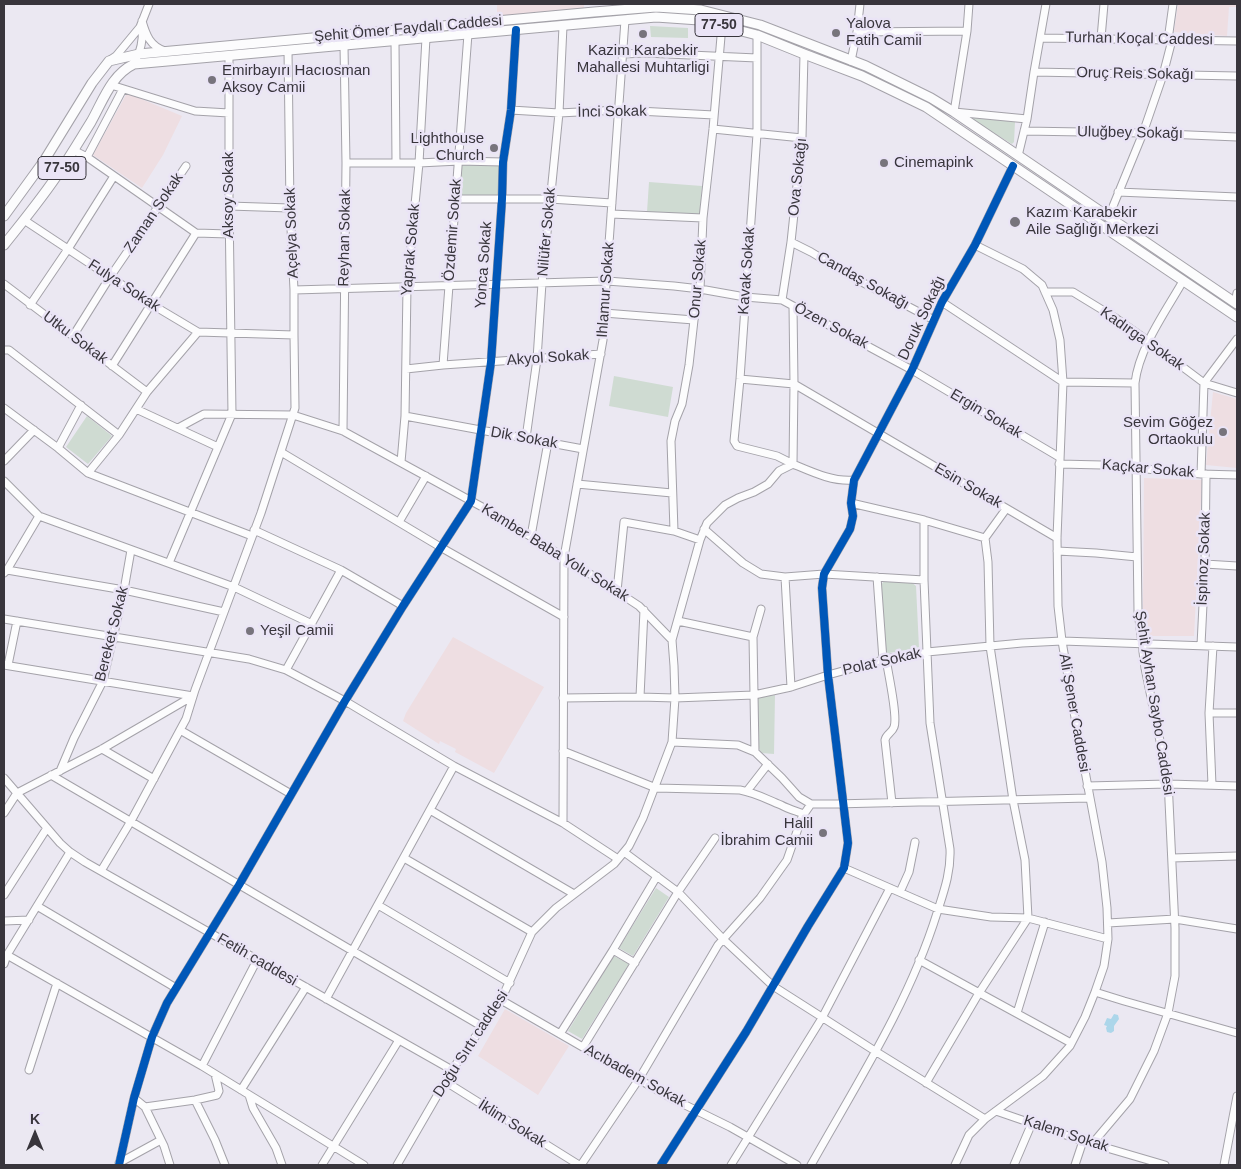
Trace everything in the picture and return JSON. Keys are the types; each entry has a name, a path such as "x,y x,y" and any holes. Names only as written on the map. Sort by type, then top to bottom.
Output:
{"main road":[{"name":"Şehit Ömer Faydalı Caddesi","path":"112,58 594,8 656,7 701,10 760,25 866,66 931,98 1109,216 1236,304"},
{"name":"Şehit Ömer Faydalı Caddesi","path":"111,85 125,68 134,64 656,17 699,20 757,35 862,76 926,107 1237,317"},
{"name":"77-50","path":"4,216 44,161 92,83 112,58"},
{"name":"77-50","path":"4,245 60,172 111,85"},
{"path":"1014,166 1018,156"}],"street":[{"path":"112,58 140,27 149,4"},
{"path":"851,61 858,32 860,4"},
{"path":"969,4 967,31 954,112 1027,119"},
{"path":"1018,156 1027,119 1046,4"},
{"path":"1101,38 1104,4"},
{"path":"1109,216 1143,133 1163,75 1170,40 1173,4"},
{"path":"594,8 594,23"},
{"name":"Ihlamur Sokak","path":"563,824 564,557 603,340 625,20"},
{"path":"142,21 148,39 158,48 167,51"},
{"path":"134,64 139,54 143,34 142,21"},
{"name":"Onur Sokak","path":"674,530 671,441 675,421 682,404 700,289 703,218 722,25"},
{"name":"Nilüfer Sokak","path":"526,438 537,359 542,283 559,113 563,26"},
{"name":"Yonca Sokak","path":"471,501 491,362 503,162 511,110 516,30"},
{"path":"858,32 967,31"},
{"name":"Özdemir Sokak","path":"443,365 468,34"},
{"name":"Kavak Sokak","path":"757,35 757,134 734,441 737,446 777,456 793,464"},
{"name":"Yaprak Sokak","path":"401,462 405,416 407,287 420,163 426,38"},
{"name":"Turhan Koçal Caddesi","path":"1040,38 1237,41"},
{"path":"395,41 396,163"},
{"name":"Reyhan Sokak","path":"343,431 346,163 344,46"},
{"name":"Açelya Sokak","path":"101,871 131,822 186,719 253,533 295,408 288,50"},
{"path":"623,54 645,53 757,58"},
{"name":"Ova Sokağı","path":"782,300 791,242 802,138 804,54"},
{"name":"Aksoy Sokak","path":"229,56 232,414"},
{"name":"Oruç Reis Sokağı","path":"1034,72 1237,76"},
{"path":"111,85 195,112 229,113"},
{"path":"87,157 123,89"},
{"name":"İnci Sokak","path":"511,110 559,113 619,110 714,115"},
{"path":"713,129 802,138"},
{"name":"Uluğbey Sokağı","path":"1024,131 1237,136"},
{"path":"73,150 87,157 196,233 229,234"},
{"path":"346,163 503,162"},
{"name":"Zaman Sokak","path":"73,336 110,277 186,166"},
{"name":"Doruk Sokağı","path":"854,480 912,370 942,302 975,245 1014,166"},
{"path":"30,305 114,176"},
{"path":"1118,192 1237,197"},
{"path":"456,199 550,199 612,203"},
{"path":"229,206 290,208"},
{"path":"611,214 703,218"},
{"name":"Fulya Sokak","path":"24,220 151,304 198,332 231,334"},
{"path":"112,366 196,233"},
{"name":"Candaş Sokağı","path":"791,242 934,320"},
{"name":"Ali Şener Caddesi","path":"955,1165 969,1135 985,1119 1043,1076 1071,1043 1085,1017 1095,992 1104,966 1108,939 1102,862 1089,798 1058,606 1057,538 1063,382 1060,340 1053,310 1042,285 1023,269 975,245"},
{"name":"Özen Sokak","path":"294,290 607,281 700,289 745,297 782,300 912,370"},
{"name":"Şehit Ayhan Saybo Caddesi","path":"1092,1144 1130,1099 1154,1051 1168,1013 1174,976 1174,919 1168,784 1145,668 1138,611 1135,383 1136,370 1148,342 1184,281"},
{"name":"Utku Sokak","path":"4,284 147,392"},
{"name":"Kadırga Sokak","path":"1045,292 1073,292 1114,318 1204,383 1237,393"},
{"path":"1236,304 1237,293"},
{"path":"942,302 1063,382 1135,383"},
{"path":"793,306 793,464"},
{"path":"604,313 694,320"},
{"path":"88,473 119,435 147,392 198,332"},
{"path":"231,334 294,336"},
{"path":"1204,383 1237,339"},
{"path":"4,350 10,350 119,435"},
{"name":"Akyol Sokak","path":"406,369 601,354"},
{"name":"Ergin Sokak","path":"912,370 1059,461"},
{"path":"740,379 794,384"},
{"name":"İspinoz Sokak","path":"1201,645 1205,564 1203,474 1204,383"},
{"name":"Esin Sokak","path":"794,384 1057,538"},
{"path":"58,448 81,406"},
{"path":"4,408 88,473 190,513 253,533 341,570 403,606"},
{"path":"136,409 218,447"},
{"name":"Kamber Baba Yolu Sokak","path":"178,428 204,414 293,415 343,431 531,536 644,610 672,640"},
{"path":"168,563 232,414"},
{"name":"Dik Sokak","path":"405,416 583,448"},
{"path":"4,461 34,430"},
{"path":"531,536 548,442"},
{"path":"281,452 442,548 564,617"},
{"name":"Kaçkar Sokak","path":"1059,461 1203,474 1237,475"},
{"path":"661,1165 746,1032 844,868 848,843 828,675 822,588 824,574 850,529 853,516 851,503 854,480 830,478 793,464 780,471 768,484 725,505 707,523 704,529 672,640"},
{"path":"399,522 426,476"},
{"path":"4,481 39,516 234,587 312,624"},
{"path":"577,484 672,493"},
{"path":"119,1164 134,1098 152,1037 167,1003 239,885 345,701 403,606 471,501"},
{"path":"851,503 924,520 984,538"},
{"path":"926,1083 979,993 1028,918 1025,860 990,646 988,562 984,538 1006,509"},
{"path":"39,516 5,572 124,590 224,612"},
{"path":"810,1165 898,1011 931,932 948,880 951,862 950,850 930,723 926,652 924,520"},
{"path":"617,591 624,522 674,530 700,540"},
{"path":"704,529 744,563 761,574 785,577 824,574 924,580"},
{"name":"Bereket Sokak","path":"60,771 74,738 103,681 124,590 131,550"},
{"path":"1058,551 1137,557"},
{"path":"1205,564 1237,566"},
{"path":"286,670 341,570"},
{"path":"877,576 885,659 894,715 894,727 884,740 892,803"},
{"path":"785,577 791,687"},
{"path":"755,752 753,637 761,609"},
{"path":"640,697 644,610"},
{"path":"4,619 249,659 286,670 345,701 454,766 563,824 618,859"},
{"path":"17,621 6,665 193,696"},
{"path":"678,621 753,637"},
{"name":"Doğu Sırtı caddesi","path":"396,1165 452,1070 501,1000 510,984 532,932 556,908 614,864 629,846 656,788 672,742 676,698 672,640"},
{"name":"Polat Sokak","path":"563,698 676,698 754,695 791,687 885,659 926,652 1062,640 1237,647"},
{"path":"1212,785 1209,713 1213,646"},
{"path":"4,813 17,793 102,749 193,696"},
{"path":"1209,713 1237,713"},
{"path":"180,730 291,794"},
{"path":"672,742 738,745 755,752 799,797 811,804 1089,798"},
{"path":"102,749 154,779"},
{"path":"563,750 656,788 748,791 804,814"},
{"path":"748,791 768,764"},
{"path":"326,999 454,766"},
{"path":"51,775 483,1027"},
{"name":"Fetih caddesi","path":"4,778 70,852 452,1070"},
{"path":"1087,786 1168,784 1237,786"},
{"path":"580,1165 639,1079 718,945 760,898 787,860 804,814 811,804"},
{"path":"430,810 574,894"},
{"path":"4,895 48,828"},
{"path":"583,1047 678,892 715,838"},
{"path":"900,892 909,872 915,842"},
{"path":"4,964 7,954 70,852"},
{"path":"624,852 678,892 723,939 773,986 985,1119"},
{"path":"1172,858 1237,856"},
{"path":"404,858 532,932"},
{"path":"844,868 938,909 991,917 1028,918 1108,939"},
{"path":"560,1034 614,950 657,876"},
{"path":"731,1165 822,1018 890,888"},
{"path":"378,905 510,984"},
{"path":"37,906 176,988"},
{"path":"1108,923 1174,919 1237,929"},
{"path":"4,921 28,920"},
{"path":"1017,1013 1045,922"},
{"path":"614,950 635,963"},
{"path":"7,954 202,1066 364,1165"},
{"path":"202,1066 257,960"},
{"path":"919,960 1071,1043"},
{"path":"29,1070 57,983"},
{"path":"241,1090 306,987"},
{"path":"1095,992 1124,1002 1237,1033"},
{"name":"Acıbadem Sokak","path":"501,1000 673,1099 797,1165"},
{"path":"322,1165 398,1040"},
{"path":"145,1107 217,1095 219,1091 215,1074"},
{"name":"İklim Sokak","path":"446,1082 580,1165"},
{"path":"249,1095 276,1148 282,1165"},
{"path":"1224,1165 1235,1117 1237,1096"},
{"path":"134,1098 145,1107 161,1140 170,1165"},
{"path":"195,1100 225,1165"},
{"name":"Kalem Sokak","path":"996,1111 1092,1144 1165,1165"},
{"path":"1014,1165 1032,1123"},
{"path":"119,1164 161,1140"},
{"path":"1075,1165 1083,1141"}],"shaded area":[{"path":"497,4 584,4 584,11 497,18"},
{"path":"1178,4 1237,4 1237,7 1229,7 1227,36 1174,32"},
{"path":"650,26 688,28 688,38 651,37"},
{"path":"127,93 182,116 163,155 142,188 93,155"},
{"path":"969,116 1015,122 1014,142 1012,144 969,118"},
{"path":"461,163 501,163 500,197 459,198"},
{"path":"649,182 702,186 700,215 647,212"},
{"path":"614,376 673,387 668,417 609,406"},
{"name":"Sevim Göğez Ortaokulu","path":"1213,392 1237,399 1237,468 1206,465"},
{"path":"87,416 112,436 88,464 66,447"},
{"path":"1144,478 1202,480 1194,636 1148,636 1143,613"},
{"path":"884,581 910,581 916,586 919,648 886,653 881,585"},
{"path":"453,637 544,687 494,773 455,752 456,749 440,741 439,744 403,721 406,713"},
{"path":"775,695 774,754 761,753 759,748 757,698"},
{"path":"656,888 669,897 633,956 619,948"},
{"path":"614,956 629,964 582,1039 568,1031"},
{"path":"505,1009 569,1046 538,1095 478,1056"}],"water":[{"path":"1114,1014 1118,1015 1119,1019 1114,1026 1114,1031 1111,1033 1107,1032 1107,1026 1104,1025 1107,1018 1111,1019"}],"cycle path":[{"path":"119,1165 134,1098 152,1037 167,1003 239,885 345,701 403,606 471,501 491,362 503,162 511,110 516,30"},
{"path":"661,1165 746,1032 844,868 848,843 828,675 822,588 824,574 850,529 853,516 851,503 854,480 912,370 942,302 975,245 1013,166"}],"place":[{"name":"Yalova Fatih Camii","path":"836,33"},
{"name":"Kazim Karabekir Mahallesi Muhtarligi","path":"643,34"},
{"name":"Emirbayırı Hacıosman Aksoy Camii","path":"212,80"},
{"name":"Lighthouse Church","path":"494,148"},
{"name":"Cinemapink","path":"884,163"},
{"name":"Kazım Karabekir Aile Sağlığı Merkezi","path":"1015,222"},
{"name":"Sevim Göğez Ortaokulu","path":"1223,432"},
{"name":"Yeşil Camii","path":"250,631"},
{"name":"Halil İbrahim Camii","path":"823,833"}]}
